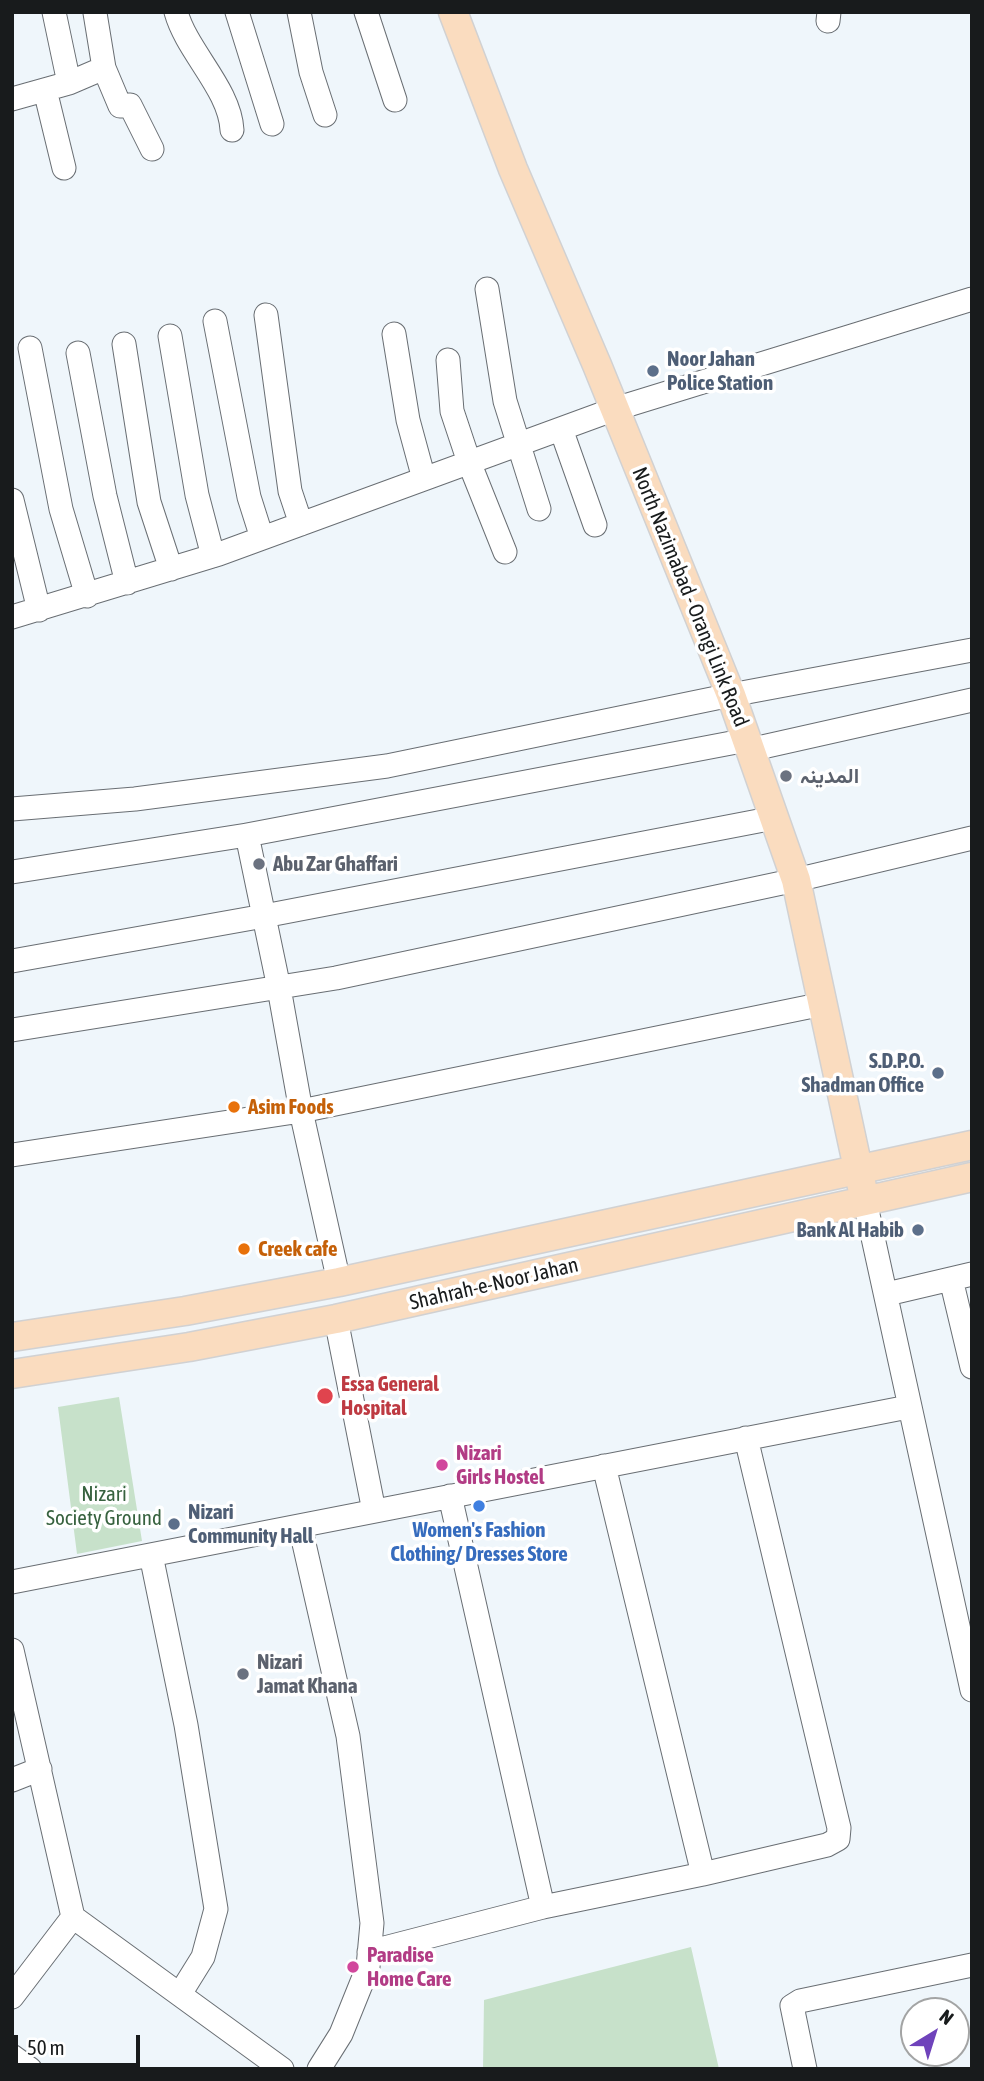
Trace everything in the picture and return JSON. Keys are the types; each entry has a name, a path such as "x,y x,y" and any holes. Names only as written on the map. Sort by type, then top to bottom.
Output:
{"main road":[{"name":"North Nazimabad - Orangi Link Road","path":"453,12 513,169 615,409 731,695 796,880 865,1201"},
{"name":"Shahrah-e-Noor Jahan","path":"12,1337 185,1311 340,1282 972,1145"},
{"name":"Shahrah-e-Noor Jahan","path":"12,1374 336,1319 972,1177"},
{"path":"185,1311 189,1346"}],"street":[{"path":"176,12 181,28 218,88 232,130"},
{"path":"237,12 272,124"},
{"path":"299,12 325,115"},
{"path":"366,12 395,100"},
{"path":"96,13 104,68 120,106 130,104 152,149"},
{"path":"60,14 69,83"},
{"path":"12,99 69,83 104,68"},
{"path":"45,90 64,167"},
{"path":"487,289 505,401 539,509"},
{"path":"12,617 213,556 615,409 972,299"},
{"path":"266,315 290,491 301,524"},
{"path":"215,321 248,496 262,538"},
{"path":"394,334 408,420 425,478"},
{"path":"170,336 197,495 213,556"},
{"path":"124,344 149,502 171,569"},
{"path":"30,348 61,509 87,596"},
{"path":"78,353 105,496 127,583"},
{"path":"448,360 452,411 505,552"},
{"path":"561,429 596,525"},
{"path":"12,500 39,610"},
{"path":"12,809 135,799 387,766 731,695 972,650"},
{"path":"12,872 247,835 748,745 972,700"},
{"path":"12,961 264,916 774,818"},
{"path":"247,835 301,1111 340,1282"},
{"path":"12,1030 349,976 796,880 972,838"},
{"path":"12,1155 301,1111 823,1004"},
{"path":"865,1201 972,1690"},
{"path":"887,1294 961,1276 972,1365"},
{"path":"336,1319 374,1511"},
{"path":"12,1582 908,1407"},
{"path":"369,1952 543,1907 827,1845 838,1839 839,1828 747,1438"},
{"path":"604,1466 703,1874"},
{"path":"450,1496 543,1907"},
{"path":"300,1526 348,1735 372,1923 368,1967 341,2034 319,2069"},
{"path":"151,1555 187,1726 216,1909 203,1957 180,1994"},
{"path":"12,1650 73,1917 282,2069"},
{"path":"12,1780 40,1769"},
{"path":"12,1997 73,1917"},
{"path":"805,2069 792,2006 800,2001 972,1965"},
{"path":"12,2056 30,2069"}],"green space":[{"name":"Nizari Society Ground","path":"119,1397 142,1541 77,1554 58,1407"},
{"path":"691,1947 719,2069 483,2069 484,2000"}],"place":[{"name":"Noor Jahan Police Station","path":"653,371"},
{"name":"المدینہ","path":"786,776"},
{"name":"Abu Zar Ghaffari","path":"259,864"},
{"name":"S.D.P.O. Shadman Office","path":"938,1073"},
{"name":"Asim Foods","path":"234,1107"},
{"name":"Bank Al Habib","path":"918,1230"},
{"name":"Creek cafe","path":"244,1249"},
{"name":"Essa General Hospital","path":"325,1396"},
{"name":"Nizari Girls Hostel","path":"442,1465"},
{"name":"Women's Fashion Clothing/ Dresses Store","path":"479,1506"},
{"name":"Nizari Community Hall","path":"174,1524"},
{"name":"Nizari Jamat Khana","path":"243,1674"},
{"name":"Paradise Home Care","path":"353,1967"}]}
